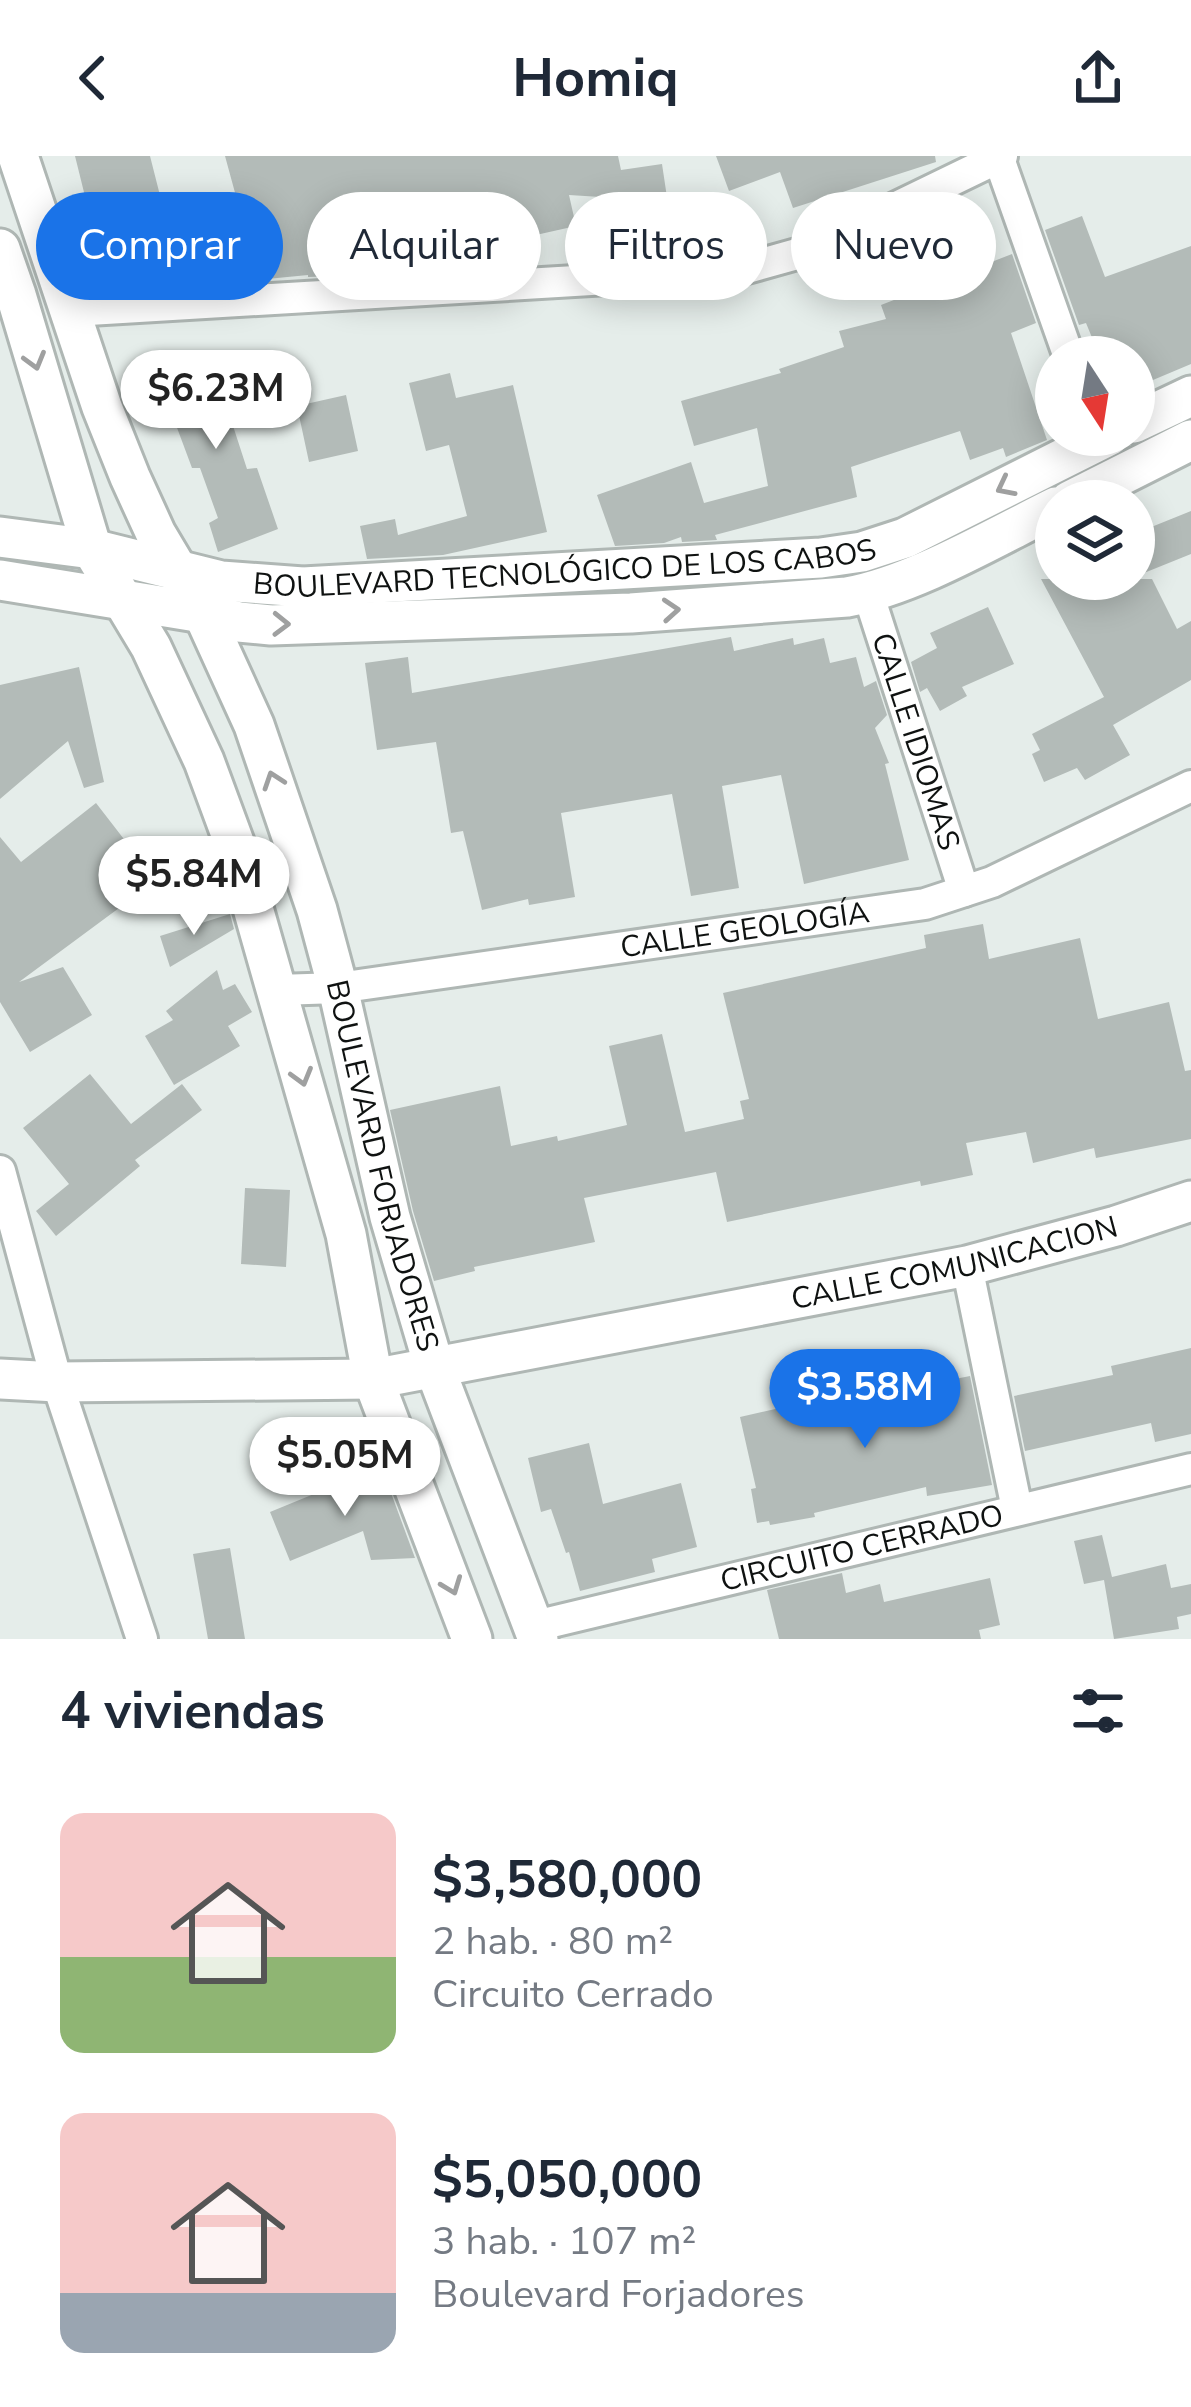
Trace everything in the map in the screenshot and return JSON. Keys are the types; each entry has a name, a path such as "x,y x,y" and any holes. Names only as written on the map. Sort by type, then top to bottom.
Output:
{"street":[{"name":"BOULEVARD FORJADORES","path":"18,156 130,477 156,534 202,613 262,747 317,910 390,1217 434,1366 537,1633"},
{"path":"72,311 747,268 804,252 999,157 1062,336"},
{"name":"BOULEVARD FORJADORES","path":"0,249 92,549 151,646 204,761 235,844 346,1234 373,1378 472,1639"},
{"name":"BOULEVARD TECNOLÓGICO DE LOS CABOS","path":"1155,413 1191,396"},
{"path":"1112,480 1191,440"},
{"name":"BOULEVARD TECNOLÓGICO DE LOS CABOS","path":"0,537 92,549 221,581 303,587 840,556 904,538 1066,456"},
{"name":"BOULEVARD TECNOLÓGICO DE LOS CABOS","path":"0,580 238,622 339,624 631,613 868,593 1035,518"},
{"name":"CALLE IDIOMAS","path":"868,593 964,891"},
{"name":"CALLE GEOLOGÍA","path":"278,990 338,988 925,904 992,883 1191,786"},
{"path":"0,1171 57,1382 142,1639"},
{"name":"CALLE COMUNICACION","path":"0,1379 373,1378 967,1266 1191,1201"},
{"path":"967,1266 1016,1509"},
{"name":"CIRCUITO CERRADO","path":"537,1633 1016,1509 1191,1469"}],"building":[{"path":"75,156 150,156 159,192 84,192"},
{"path":"225,156 618,156 621,170 662,164 666,192 565,192 565,228 541,234 541,192 307,192 307,275 283,277 283,192 235,192"},
{"path":"716,156 935,156 936,162 843,192 791,192 791,202 780,172 729,191"},
{"path":"1082,216 1105,277 1191,246 1191,364 1155,379 1155,336 1091,336 1086,323 1079,325 1045,230"},
{"path":"1012,254 1036,323 1011,333 1035,404 1035,445 1006,457 1003,448 970,460 960,431 851,467 857,497 715,535 717,540 682,542 681,537 664,543 615,546 597,495 691,462 704,503 768,486 757,428 694,446 681,401 781,373 779,369 844,347 839,331 886,319 881,305 894,300 996,300 996,260"},
{"path":"211,358 247,469 257,468 278,529 218,552 209,523 218,518 200,468 192,468 154,366"},
{"path":"450,373 456,398 513,385 547,532 443,555 367,559 360,526 395,519 398,535 467,516 449,445 426,451 409,383"},
{"path":"346,395 358,451 309,462 297,406"},
{"path":"1191,511 1191,554 1155,569 1155,526"},
{"path":"1155,585 1177,629 1191,621 1191,680 1113,725 1130,755 1085,780 1077,768 1044,782 1032,754 1040,750 1032,734 1104,697 1052,600 1155,600"},
{"path":"988,607 1014,664 962,687 967,696 940,711 927,688 920,692 911,662 937,648 930,633"},
{"path":"731,637 734,651 793,638 794,645 824,638 830,663 856,657 864,687 876,681 887,715 875,728 889,763 885,764 909,860 804,884 781,775 722,786 739,888 691,896 672,794 561,813 575,897 529,905 528,899 482,910 463,831 451,833 436,742 377,750 365,663 408,657 412,693"},
{"path":"79,667 104,782 84,788 68,741 0,799 0,685"},
{"path":"96,803 137,856 142,852 161,877 19,982 63,967 92,1015 30,1052 0,1002 0,837 21,862"},
{"path":"230,914 234,929 170,967 160,936"},
{"path":"983,924 989,959 1080,938 1098,1019 1169,1002 1185,1071 1191,1070 1191,1139 1096,1158 1094,1148 1033,1163 1026,1132 966,1143 973,1175 921,1186 920,1181 727,1222 716,1172 584,1198 595,1242 474,1267 475,1271 434,1281 390,1110 500,1086 511,1146 627,1125 609,1046 662,1034 685,1132 744,1119 740,1101 749,1099 723,993 926,948 924,935"},
{"path":"217,970 223,990 235,984 252,1012 228,1026 240,1046 174,1085 145,1036 173,1020 166,1011"},
{"path":"90,1074 131,1124 182,1084 202,1110 135,1160 140,1166 56,1236 36,1211 69,1184 23,1128"},
{"path":"245,1188 290,1190 286,1267 241,1264"},
{"path":"1191,1348 1191,1434 1155,1442 1151,1423 1025,1451 1014,1396 1113,1375 1111,1366"},
{"path":"970,1376 992,1485 927,1496 926,1487 814,1513 815,1517 757,1523 751,1489 756,1488 740,1417 802,1403 805,1416"},
{"path":"589,1443 603,1504 681,1483 697,1547 652,1559 655,1572 580,1591 551,1509 541,1512 528,1458"},
{"path":"345,1468 384,1474 415,1558 371,1560 363,1531 290,1561 270,1512 348,1480"},
{"path":"1102,1535 1112,1577 1166,1564 1171,1588 1191,1584 1191,1614 1177,1617 1179,1629 1114,1639 1104,1580 1084,1584 1074,1541"},
{"path":"230,1548 245,1639 208,1639 193,1554"},
{"path":"842,1573 846,1593 880,1584 884,1602 990,1578 1000,1625 979,1630 981,1639 779,1639 767,1590"}]}
